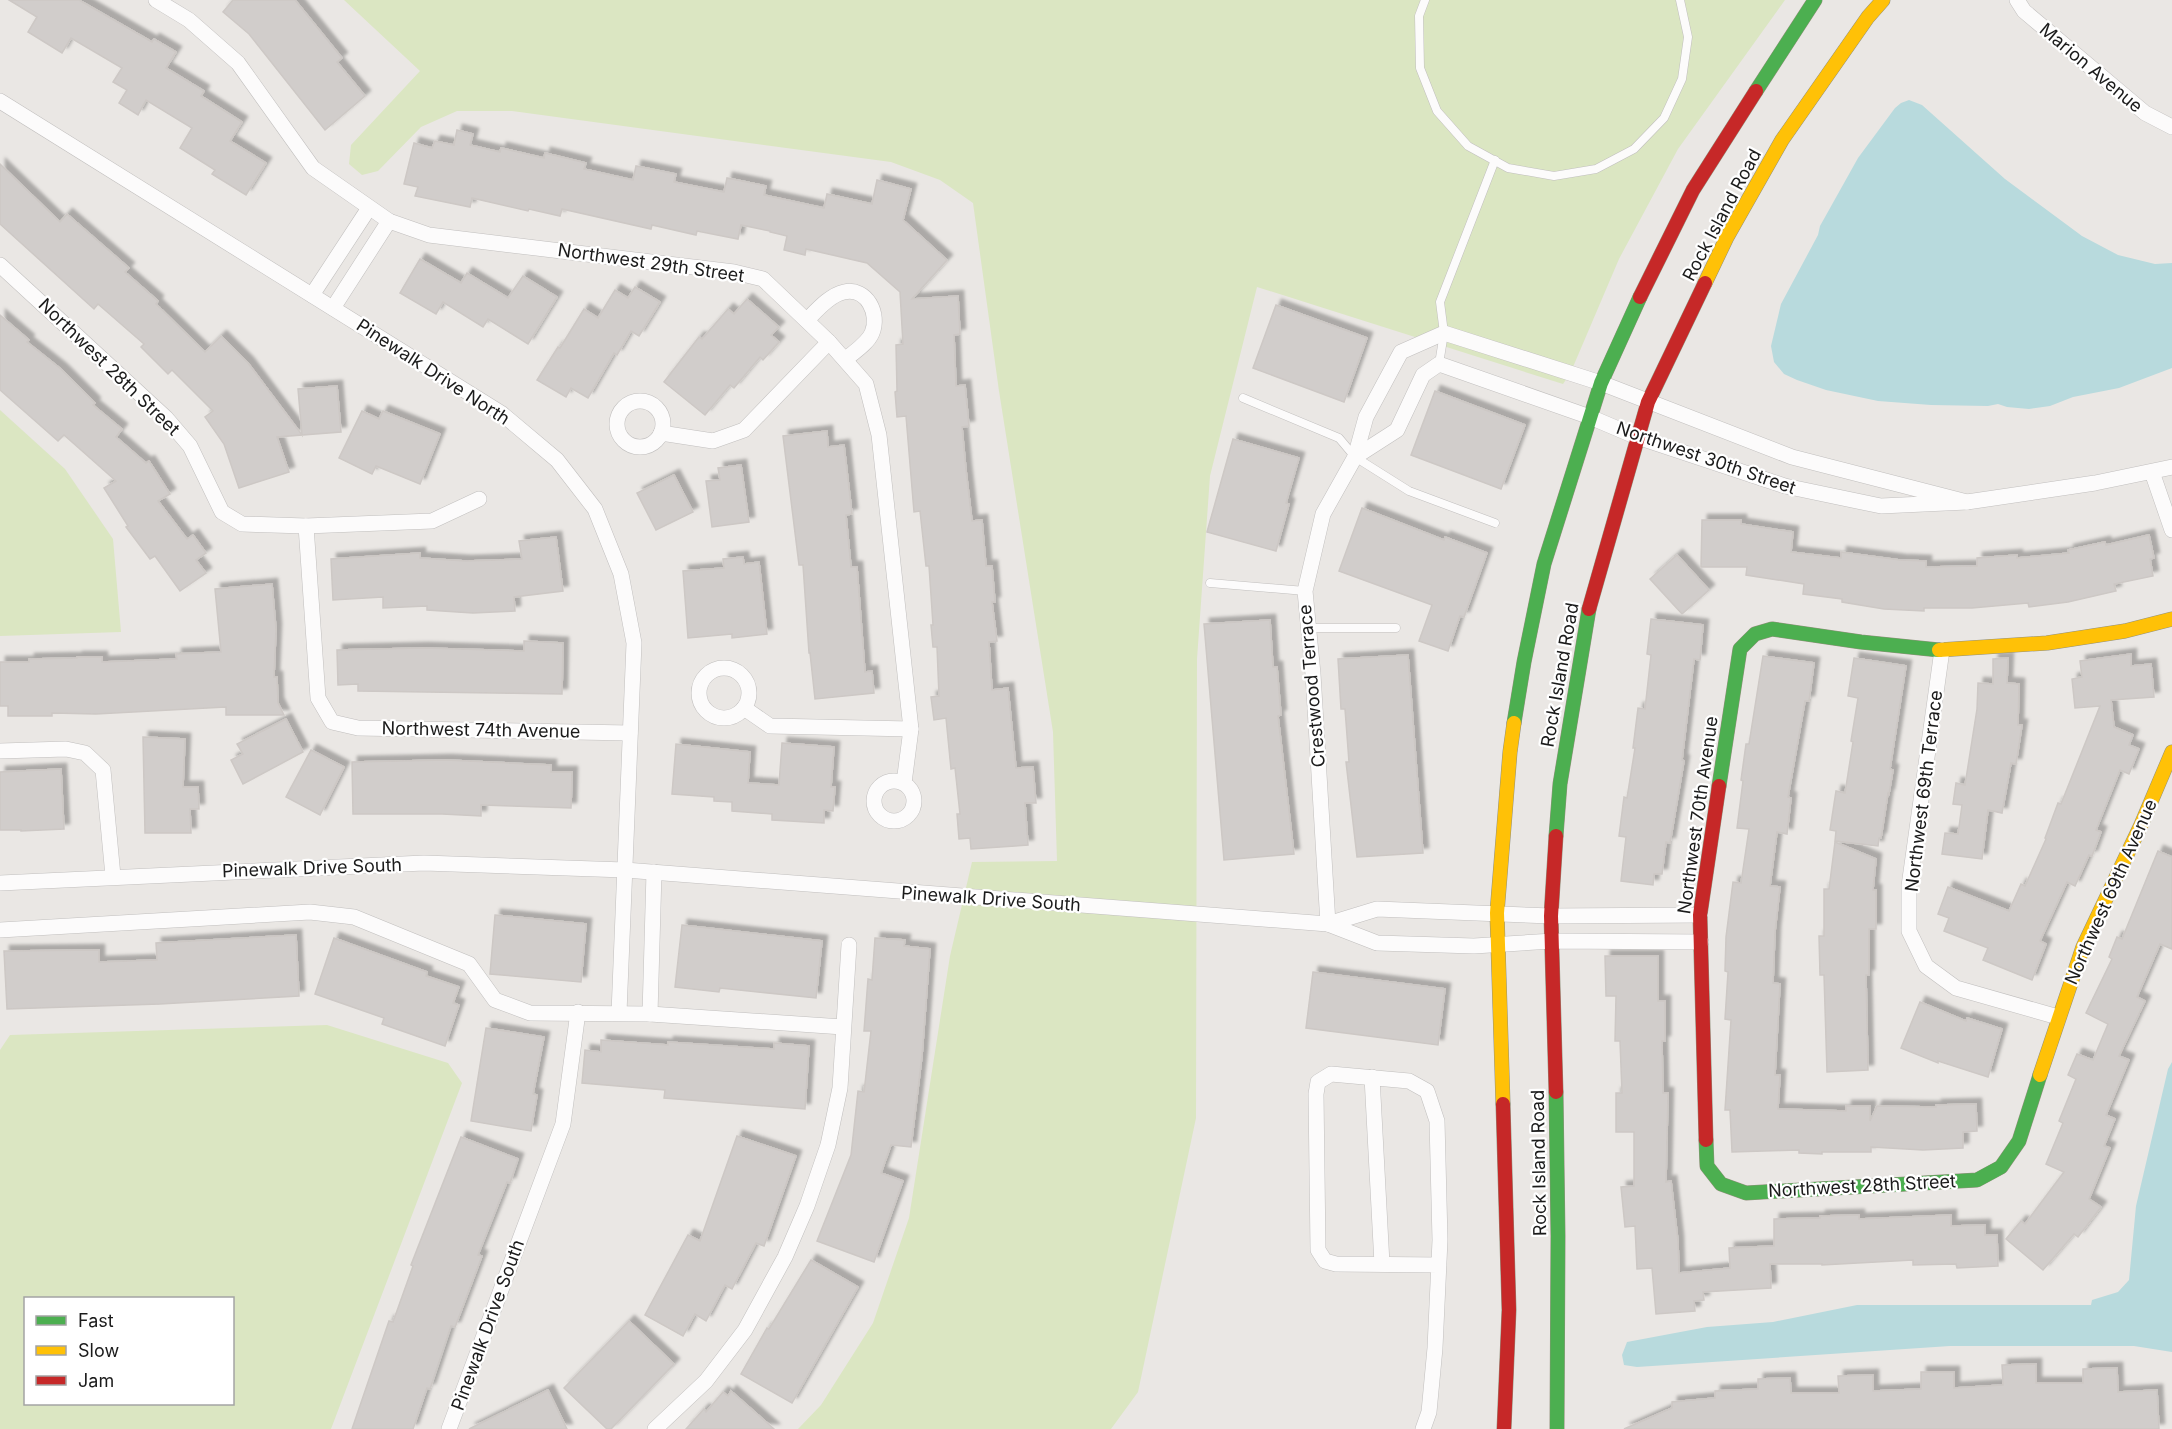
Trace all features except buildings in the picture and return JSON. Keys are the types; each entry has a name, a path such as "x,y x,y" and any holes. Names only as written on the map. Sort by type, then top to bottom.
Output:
{"main road":[{"name":"Rock Island Road","path":"1504,1429 1509,1310 1497,913 1510,752 1524,662 1544,564 1601,383 1652,270 1693,190 1815,0"},
{"name":"Rock Island Road","path":"1557,1429 1558,1236 1551,916 1560,784 1586,621 1648,402 1727,237 1782,141 1868,17 1883,0"},
{"path":"1942,650 2047,643 2125,631 2172,619"},
{"name":"Northwest 70th Avenue","path":"1721,1184 1707,1166 1700,915 1740,649 1755,634 1772,628 1861,642 1942,650"},
{"name":"Northwest 69th Avenue","path":"2001,1167 2019,1141 2058,1017 2083,947 2141,825 2172,752"},
{"name":"Northwest 28th Street","path":"1721,1184 1746,1193 1977,1180 2001,1167"}],"street":[{"name":"Northwest 29th Street","path":"156,0 189,20 238,63 313,168 389,220 429,235 734,272 763,279 846,359 866,384 879,435 911,729 904,783"},
{"name":"Marion Avenue","path":"2017,0 2024,11 2145,113 2172,127"},
{"name":"Pinewalk Drive North","path":"0,100 501,413 557,460 595,509 621,574 634,643 625,870"},
{"path":"312,295 369,208"},
{"path":"333,308 389,220"},
{"name":"Northwest 28th Street","path":"0,265 166,418 190,446 222,512 242,524 306,525 432,521 479,499"},
{"path":"807,320 829,300 844,292 853,292 868,301 875,317 872,335 846,359"},
{"path":"1444,333 1601,383"},
{"name":"Crestwood Terrace","path":"1328,924 1313,674 1305,591 1323,514 1355,457 1366,417 1401,352 1444,333"},
{"path":"662,432 713,441 744,430 829,342"},
{"path":"1439,363 1590,417"},
{"name":"Crestwood Terrace","path":"1355,457 1397,430 1423,375 1439,363"},
{"name":"Northwest 30th Street","path":"1601,383 1792,457 1967,502"},
{"name":"Northwest 30th Street","path":"1590,417 1637,436 1785,486 1881,506 1967,502 2152,472 2171,471"},
{"path":"2152,472 2172,530"},
{"name":"Northwest 74th Avenue","path":"306,525 318,698 332,722 358,728 630,733"},
{"name":"Northwest 69th Terrace","path":"1942,650 1909,886 1910,931 1926,966 1956,988 2058,1017"},
{"path":"744,708 770,726 911,729"},
{"path":"0,751 66,749 85,753 103,770 113,876"},
{"name":"Pinewalk Drive South","path":"0,882 424,863 625,870 1328,924 1377,943 1499,945 1553,941 1701,942"},
{"path":"619,1013 625,870"},
{"path":"650,1014 654,872"},
{"name":"Pinewalk Drive South","path":"1328,924 1377,909 1551,916 1700,915"},
{"path":"0,930 309,912 354,916 468,964 495,1000 530,1013 650,1014 843,1028"},
{"path":"655,1429 706,1381 745,1330 785,1257 807,1206 828,1145 840,1088 849,945"},
{"name":"Pinewalk Drive South","path":"449,1429 563,1124 578,1012"},
{"path":"1423,1429 1429,1412 1439,1264 1437,1121 1427,1091 1409,1081 1331,1074 1318,1082 1316,1094 1318,1250 1324,1261 1336,1264 1439,1264"},
{"path":"1372,1077 1382,1264"}],"lane":[{"path":"1425,0 1419,16 1420,68 1437,111 1468,146 1508,168 1554,176 1596,169 1634,148 1664,118 1682,79 1688,37 1680,0"},
{"path":"1439,363 1444,333 1440,302 1495,160"},
{"path":"1243,398 1339,438 1355,457 1409,491 1496,523"},
{"path":"1210,583 1305,591"},
{"path":"1308,628 1396,628"}],"green space":[{"path":"344,0 1785,0 1678,149 1619,259 1570,374 1563,384 1257,287 1210,476 1197,659 1196,1118 1138,1392 1111,1429 798,1429 821,1405 873,1323 909,1218 950,956 972,862 1057,861 1053,732 999,391 973,203 940,180 891,162 512,111 457,111 421,127 378,171 362,175 349,164 351,145 420,71"},
{"path":"0,410 65,469 113,539 121,632 0,636"},
{"path":"327,1025 448,1063 462,1083 331,1429 0,1429 0,1050 10,1035"}],"water":[{"path":"1909,100 1922,105 2005,179 2082,236 2118,255 2155,264 2172,263 2172,368 2119,388 2073,397 2050,406 2029,409 1998,404 1988,406 1931,405 1878,401 1826,390 1784,374 1774,362 1771,346 1781,304 1818,235 1820,226 1858,158 1895,108"},
{"path":"2172,1062 2172,1352 2134,1346 1950,1346 1637,1367 1624,1365 1622,1355 1627,1342 1707,1327 1773,1322 1857,1305 2091,1305 2092,1300 2118,1292 2129,1280 2136,1206 2168,1069"}],"traffic: fast":[{"path":"1756,91 1815,0"},
{"path":"1514,723 1544,564 1601,383 1640,297"},
{"path":"1556,836 1560,784 1589,609"},
{"path":"1719,786 1740,649 1755,634 1772,629 1939,650"},
{"path":"1706,1140 1707,1166 1721,1184 1746,1193 1977,1180 2001,1167 2019,1141 2040,1075"},
{"path":"1556,1092 1557,1429"}],"traffic: slow":[{"path":"1705,283 1727,237 1782,140 1868,17 1883,0"},
{"path":"1939,650 2047,643 2125,631 2172,619"},
{"path":"1503,1104 1497,913 1514,723"},
{"path":"2040,1075 2083,947 2141,825 2172,752"}],"traffic: jam":[{"path":"1640,297 1693,190 1756,91"},
{"path":"1589,609 1648,402 1705,283"},
{"path":"1706,1140 1700,915 1719,786"},
{"path":"1556,836 1551,916 1556,1092"},
{"path":"1503,1104 1509,1310 1504,1429"}]}
